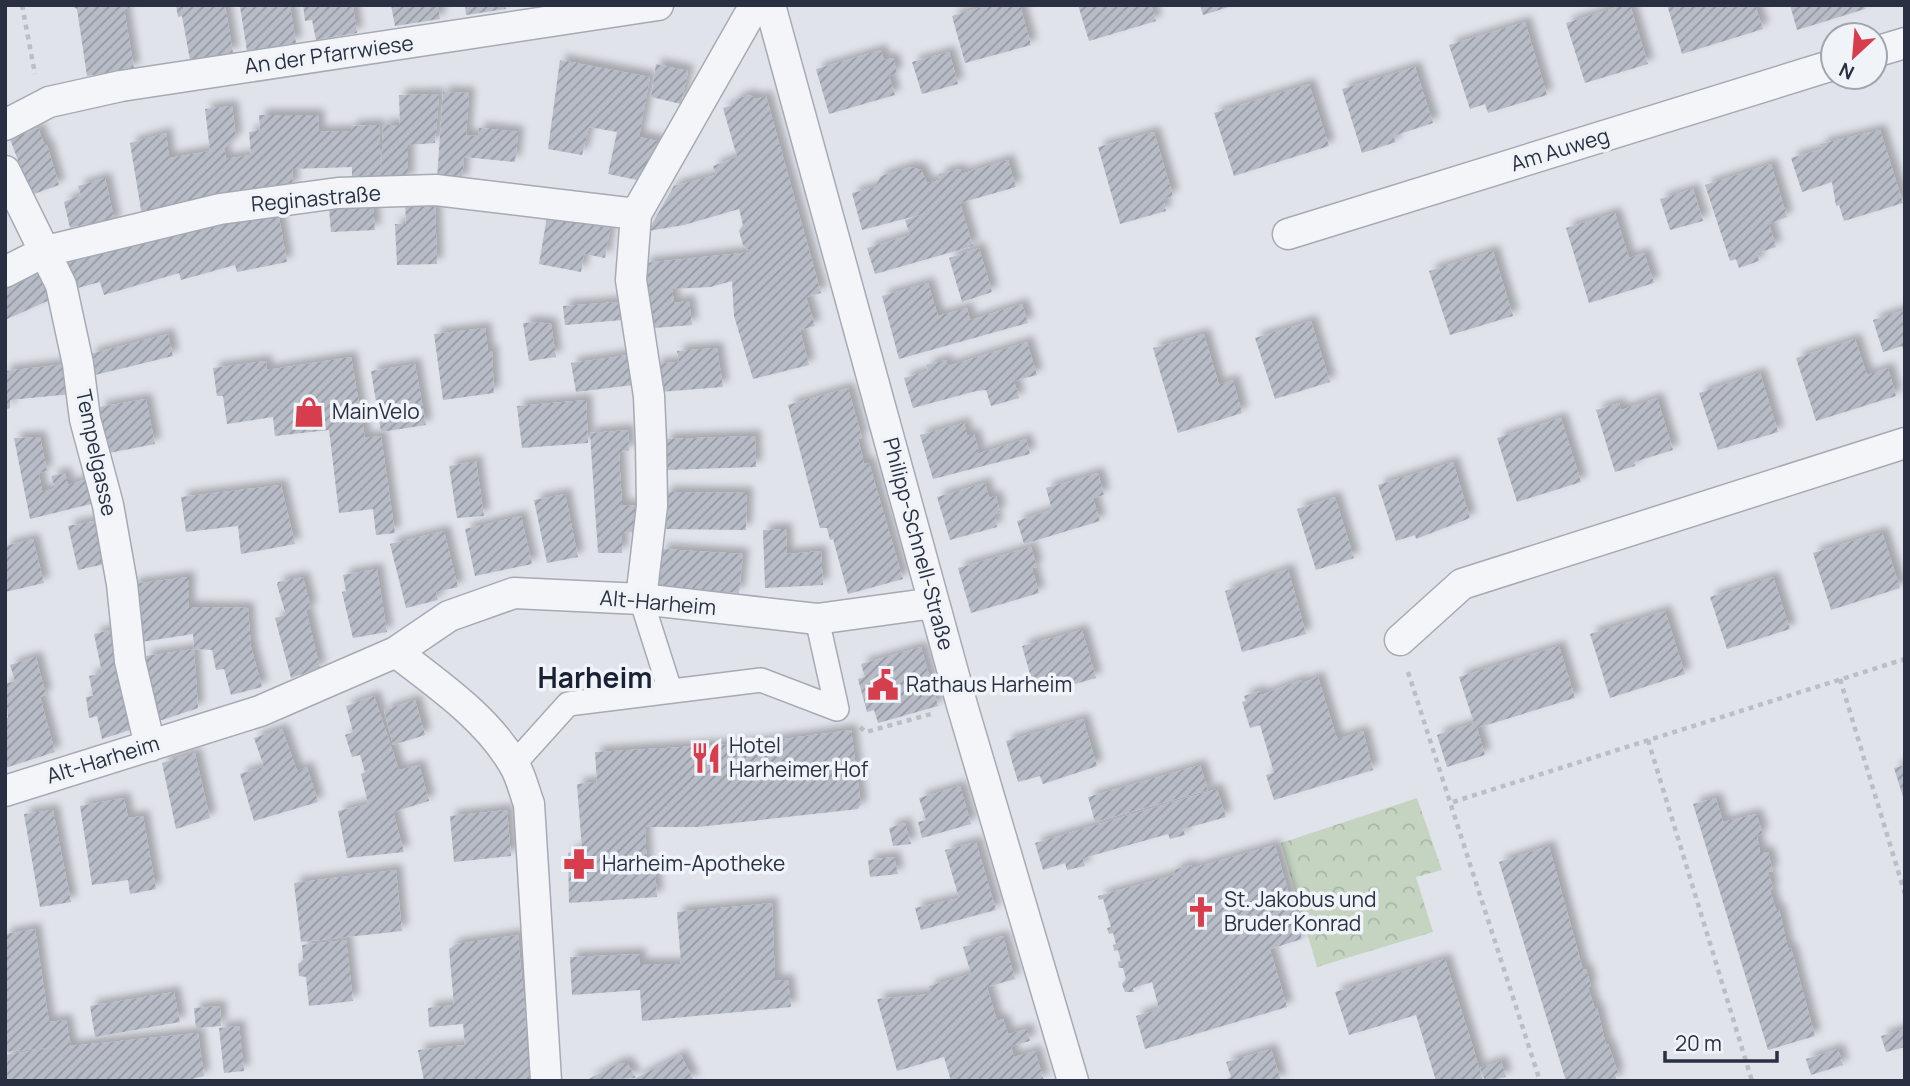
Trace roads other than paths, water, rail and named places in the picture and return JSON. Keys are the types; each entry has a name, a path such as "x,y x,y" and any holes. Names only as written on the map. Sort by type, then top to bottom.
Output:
{"street":[{"name":"An der Pfarrwiese","path":"5,125 49,102 121,86 658,5"},
{"path":"670,690 641,600 652,506 652,443 649,397 631,280 636,214 755,5"},
{"name":"Philipp-Schnell-Straße","path":"770,5 962,705 1073,1081"},
{"name":"Am Auweg","path":"1288,234 1819,69"},
{"name":"Tempelgasse","path":"5,171 61,285 78,364 85,419 108,505 122,584 130,661 150,746"},
{"name":"Reginastraße","path":"5,272 46,251 220,209 338,193 436,190 636,214"},
{"path":"1400,640 1462,584 1905,443"},
{"name":"Alt-Harheim","path":"5,791 260,711 396,652 449,615 514,593 641,600 817,619 934,603"},
{"path":"514,764 568,704 761,680 837,709 817,619"},
{"path":"396,652 457,699 514,764 529,804 546,1081"}],"place":[{"name":"MainVelo","path":"309,412"},
{"name":"Rathaus Harheim","path":"883,685"},
{"name":"Hotel Harheimer Hof","path":"706,758"},
{"name":"Harheim-Apotheke","path":"579,864"},
{"name":"St. Jakobus und Bruder Konrad","path":"1201,912"}],"district":[{"name":"Harheim","path":"595,678"}]}
